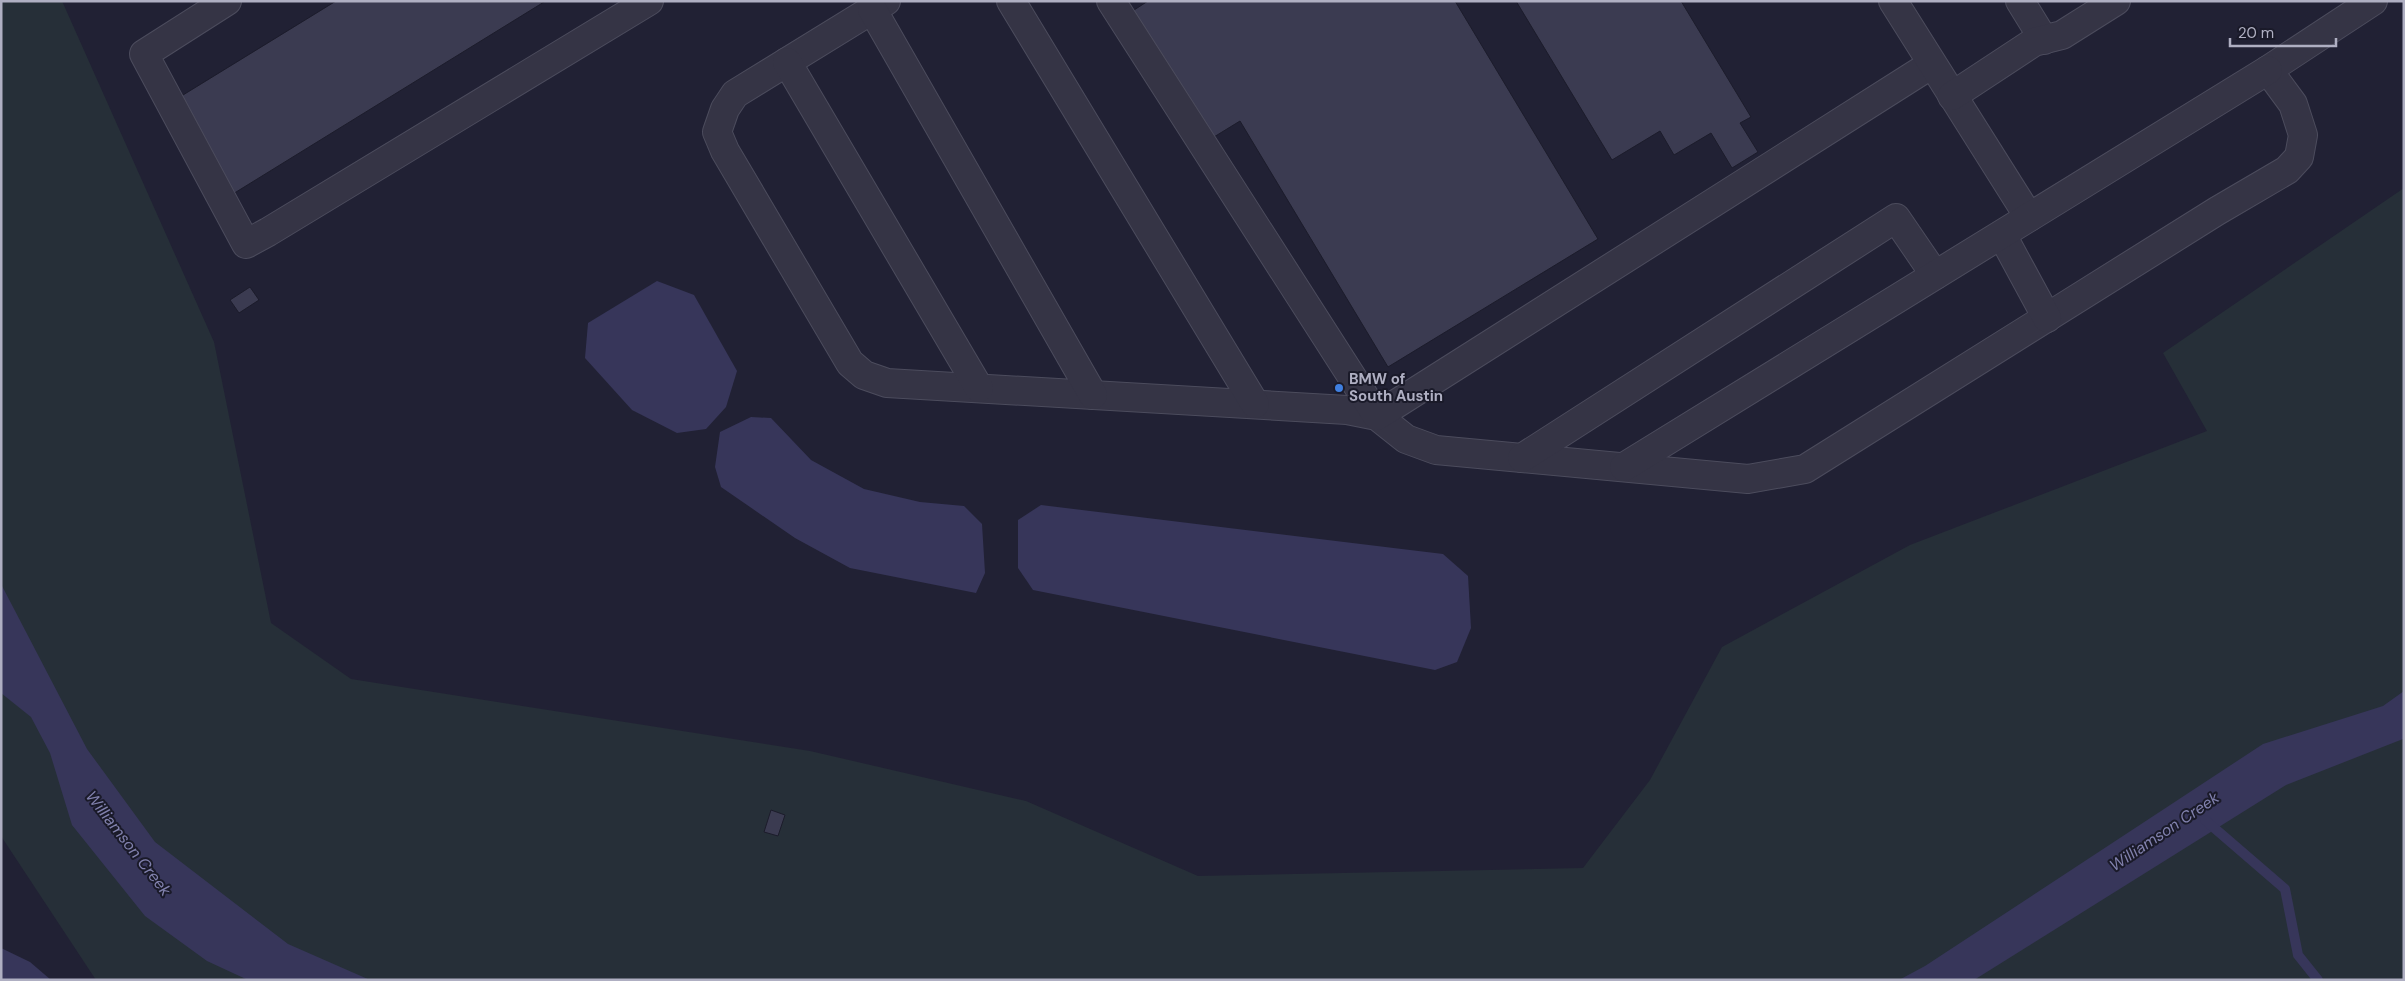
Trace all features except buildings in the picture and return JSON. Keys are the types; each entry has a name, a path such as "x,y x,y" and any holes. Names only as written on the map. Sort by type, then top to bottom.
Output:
{"lane":[{"path":"227,1 144,54 246,244 268,232 619,9 648,1"},
{"path":"1011,1 1255,404"},
{"path":"1111,1 1377,416 1406,439 1436,450 1748,479 1805,469 2217,211 2287,170 2299,157 2303,135 2293,104 2268,70"},
{"path":"1893,1 2029,217"},
{"path":"2020,1 2044,40"},
{"path":"1952,96 2034,42 2062,35 2116,1"},
{"path":"1624,468 2268,70 2373,1"},
{"path":"1093,395 879,5 735,94 725,109 716,132 725,151 850,363 864,375 887,383 1347,410 1377,416 1932,64"},
{"path":"787,62 979,388"},
{"path":"1522,458 1896,218 1936,275"},
{"path":"2002,235 2047,318"}],"shaded area":[{"path":"1,1 62,1 214,342 271,623 351,679 810,751 1026,801 1198,876 1583,868 1650,780 1722,647 1910,545 2207,431 2163,353 2404,188 2404,980 96,980 1,836"}],"water":[{"path":"657,281 694,295 737,371 726,407 706,429 677,433 632,410 585,358 588,323"},
{"path":"751,417 771,418 811,460 864,489 920,502 964,506 982,524 985,573 976,593 850,568 795,538 721,487 715,467 720,432"},
{"path":"1041,505 1443,554 1468,576 1471,628 1457,662 1435,670 1033,590 1018,568 1018,520"},
{"name":"Williamson Creek","path":"1,584 87,749 155,842 288,944 370,980 248,980 207,961 145,916 72,825 50,753 31,717 1,693"},
{"name":"Williamson Creek","path":"2404,691 2403,739 2286,785 1974,980 1899,980 1925,966 2263,744 2383,706"},
{"path":"1,948 30,962 51,980 1,980"}],"waterway":[{"name":"Williamson Creek","path":"2205,820 2285,889 2298,955 2318,980"}],"place":[{"name":"BMW of South Austin","path":"1339,388"}]}
